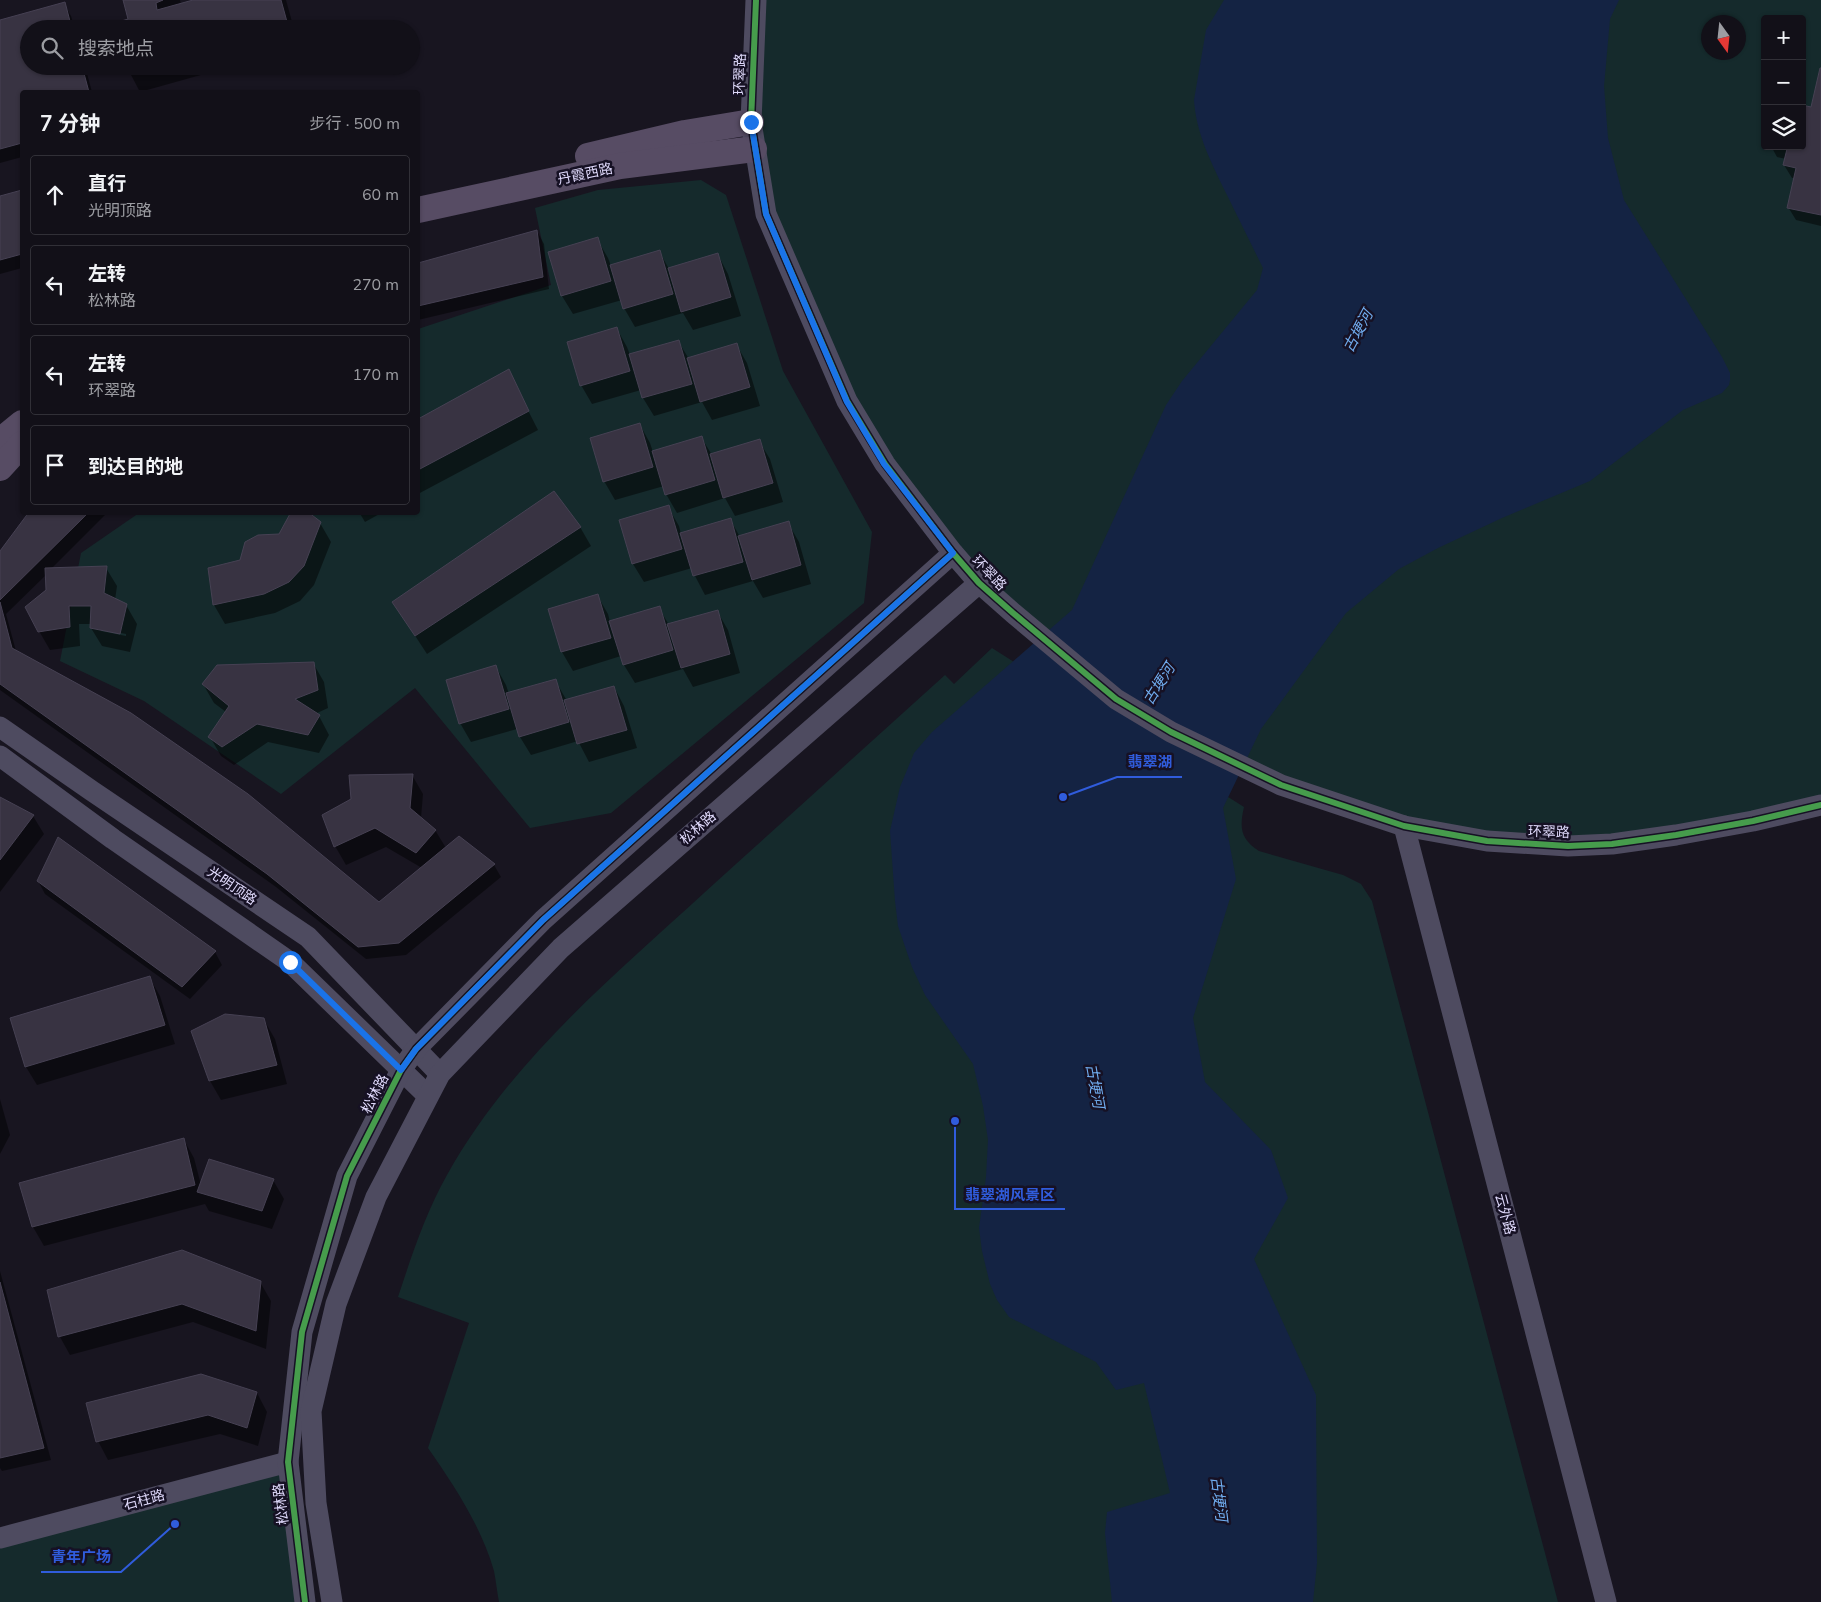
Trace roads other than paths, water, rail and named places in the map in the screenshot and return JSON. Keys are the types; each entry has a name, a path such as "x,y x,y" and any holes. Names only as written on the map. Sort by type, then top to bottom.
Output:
{"main road":[{"name":"丹霞西路","path":"420,196 685,133 751,122"},
{"name":"丹霞西路","path":"420,210 620,166 754,149"},
{"path":"0,441 20,425"},
{"path":"0,468 20,446"}],"street":[{"name":"环翠路","path":"756,0 751,122 766,214 847,402 884,464 953,553 980,583 1012,613 1116,699 1171,732 1281,786 1404,826 1487,841 1568,846 1612,844 1676,835 1821,805"},
{"name":"松林路","path":"305,1602 288,1462 302,1332 347,1176 401,1070 416,1049 543,920 953,553"},
{"name":"松林路","path":"332,1602 316,1503 311,1411 340,1296 376,1197 440,1074 561,948 980,583"},
{"name":"光明顶路","path":"0,727 92,792 308,937 440,1074"},
{"name":"光明顶路","path":"0,756 113,839 290,962 428,1096"},
{"name":"云外路","path":"1404,826 1606,1602"},
{"name":"石柱路","path":"0,1538 288,1462"}],"water":[{"name":"古埂河","path":"1224,0 1619,0 1610,19 1604,86 1608,138 1624,200 1722,357 1730,373 1730,380 1729,385 1722,393 1683,410 1590,481 1502,518 1438,548 1399,569 1346,613 1261,729 1223,808 1236,879 1193,1018 1205,1082 1271,1150 1288,1198 1254,1259 1316,1395 1317,1563 1313,1602 1112,1602 1105,1533 1107,1512 1170,1493 1144,1383 1116,1390 1096,1362 1009,1317 997,1300 990,1284 979,1228 986,1177 988,1140 983,1106 973,1064 925,995 912,967 898,926 890,831 900,787 914,753 932,732 1072,610 1166,405 1182,381 1257,290 1263,268 1210,160 1201,137 1195,113 1194,100 1206,30"}],"place":[{"name":"翡翠湖","path":"1063,797"},
{"name":"翡翠湖风景区","path":"955,1121"},
{"name":"青年广场","path":"175,1524"}]}
